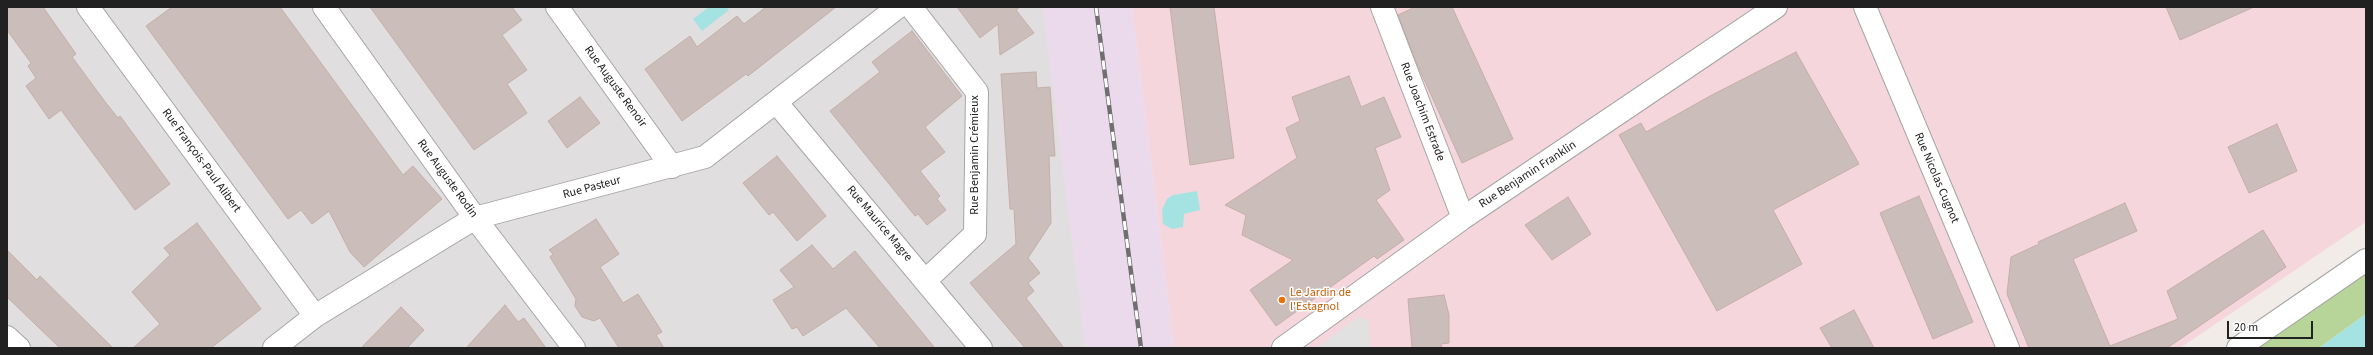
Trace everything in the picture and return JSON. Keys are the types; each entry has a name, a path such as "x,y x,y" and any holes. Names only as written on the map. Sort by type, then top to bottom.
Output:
{"street":[{"name":"Rue François-Paul Alibert","path":"88,7 315,316"},
{"name":"Rue Auguste Rodin","path":"324,7 475,218 574,348"},
{"name":"Rue Auguste Renoir","path":"557,7 672,167"},
{"name":"Rue Pasteur","path":"274,348 315,316 475,218 672,167 705,157 898,7"},
{"name":"Rue Benjamin Crémieux","path":"911,7 976,92 975,234 926,280"},
{"name":"Rue Joachim Estrade","path":"1382,7 1462,218"},
{"name":"Rue Benjamin Franklin","path":"1283,348 1462,218 1776,7"},
{"name":"Rue Nicolas Cugnot","path":"1865,7 2008,348"},
{"name":"Rue Maurice Magre","path":"776,102 982,348"},
{"path":"2238,348 2366,260"},
{"path":"7,337 18,348"}],"shaded area":[{"path":"7,7 1043,7 1086,348 7,348"},
{"path":"1043,7 1132,7 1174,348 1086,348"},
{"path":"1132,7 2366,7 2366,222 2180,348 1174,348"},
{"path":"1358,317 1369,321 1370,348 1316,348"}],"green space":[{"path":"2366,272 2366,314 2319,348 2256,348"}],"water":[{"path":"709,7 726,7 729,10 702,31 693,19"},
{"path":"1197,191 1200,210 1184,214 1183,227 1172,229 1163,224 1162,210 1167,199 1173,195"},
{"path":"2366,314 2366,348 2319,348"}],"building":[{"path":"7,7 43,7 76,54 72,57 118,118 120,116 170,184 135,210 61,110 49,119 26,86 36,78 28,66 31,63 7,30"},
{"path":"172,7 280,7 403,175 413,166 442,199 364,267 350,252 329,211 312,224 301,210 288,219 146,26"},
{"path":"370,7 512,7 522,20 502,35 527,70 507,84 527,113 474,150"},
{"path":"766,7 836,7 748,76 746,74 682,121 645,69 690,36 697,47 737,16 744,24"},
{"path":"957,7 1020,7 1016,10 1034,33 1000,55 998,24 980,38"},
{"path":"1170,7 1214,7 1234,158 1190,165"},
{"path":"1415,7 1452,7 1513,139 1462,163 1417,64 1398,15"},
{"path":"2166,7 2254,7 2180,40"},
{"path":"912,31 962,96 925,127 945,152 920,171 940,196 937,199 946,210 927,225 918,214 915,216 830,111 880,72 872,62"},
{"path":"1796,52 1859,164 1773,210 1802,264 1717,311 1619,135 1641,123 1646,132 1710,96"},
{"path":"1036,72 1037,88 1050,87 1055,156 1049,156 1051,223 1028,258 1040,273 1028,283 1034,291 1026,298 1064,348 1025,348 970,283 1016,244 1014,209 1010,209 1001,74"},
{"path":"1349,76 1361,107 1384,97 1401,137 1375,148 1390,190 1376,200 1404,240 1377,259 1374,256 1276,326 1250,290 1293,260 1242,235 1246,215 1225,205 1297,158 1286,128 1300,121 1292,97"},
{"path":"580,97 600,123 567,148 548,121"},
{"path":"2277,124 2297,171 2249,193 2228,147"},
{"path":"777,156 826,216 797,241 773,212 769,215 743,183"},
{"path":"1919,196 1973,322 1933,339 1880,213"},
{"path":"1568,197 1591,234 1552,260 1525,225"},
{"path":"2125,203 2137,231 2073,259 2110,346 2178,319 2167,291 2263,230 2286,267 2167,348 2029,348 2007,294 2011,257 2039,244 2038,242"},
{"path":"596,219 619,254 600,267 623,303 638,294 662,332 656,335 664,348 619,348 600,318 594,321 582,317 575,306 576,299 550,257 553,254 549,250"},
{"path":"197,223 261,309 211,348 133,348 160,324 132,292 170,255 164,248"},
{"path":"812,245 833,269 855,251 935,348 880,348 846,308 803,336 797,327 792,329 773,300 794,287 780,270"},
{"path":"7,250 37,280 40,276 113,348 60,348 7,297"},
{"path":"1444,295 1449,315 1449,343 1441,344 1442,348 1412,348 1408,299"},
{"path":"505,305 518,322 524,318 546,348 466,348"},
{"path":"401,307 424,330 407,348 361,348"},
{"path":"1854,310 1874,348 1832,348 1820,328"}],"railway":[{"path":"1096,7 1141,348"}],"place":[{"name":"Le Jardin de l'Estagnol","path":"1282,300"}]}
